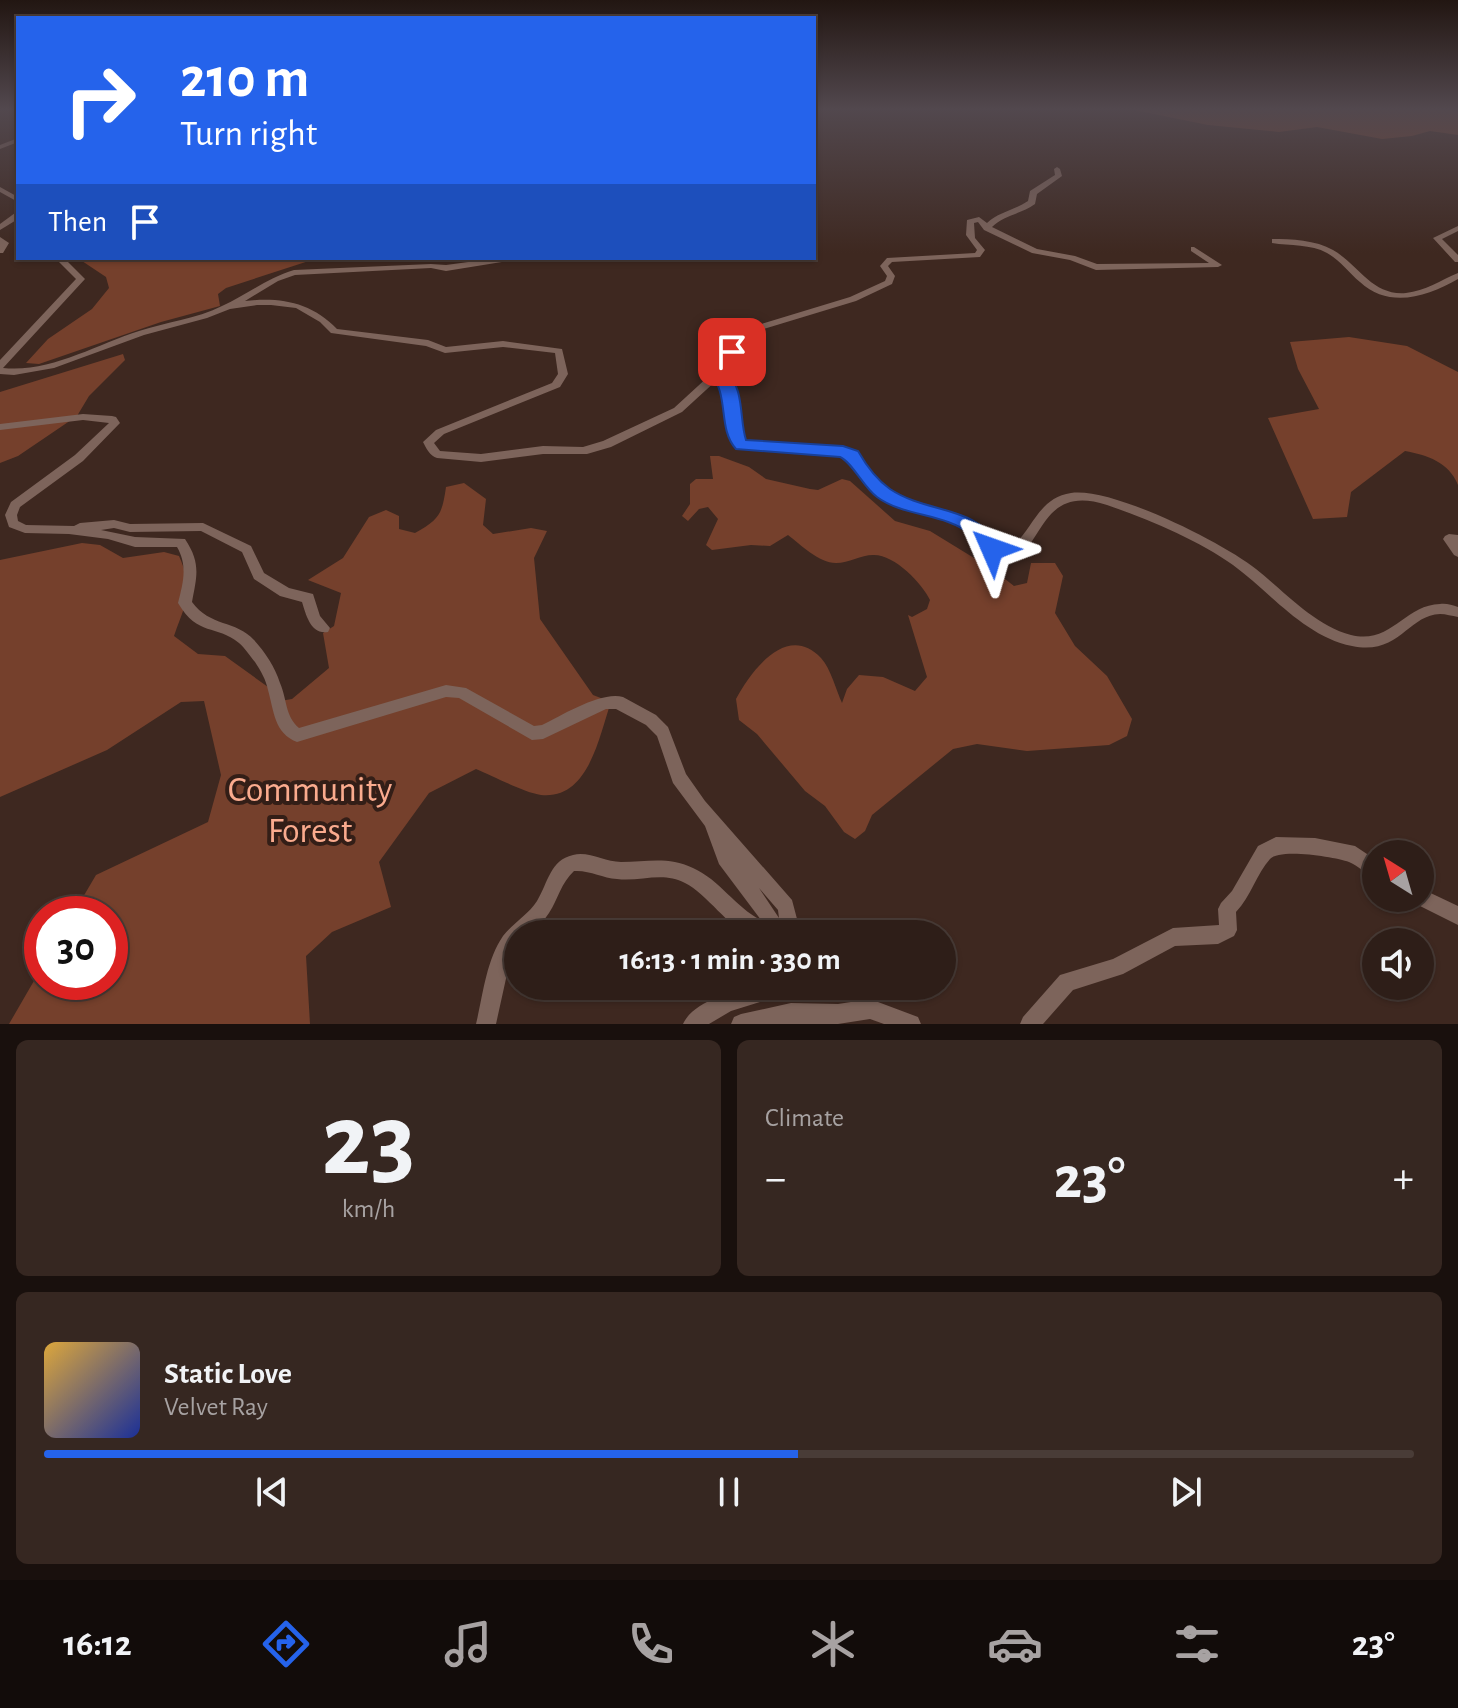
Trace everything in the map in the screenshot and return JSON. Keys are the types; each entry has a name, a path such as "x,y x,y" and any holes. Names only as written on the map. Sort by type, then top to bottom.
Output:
{"street":[{"path":"987,228 995,218 1026,208 1032,202 1033,193 1059,176 1057,169"},
{"path":"61,260 81,279 0,368 8,373 38,369 141,332 228,307 267,300 281,301 329,322 334,331 416,340 445,350 503,344 559,351 563,374 556,385 440,432 428,442 437,454 481,458 543,450 583,451 607,444 678,410 718,373 751,330 853,299 889,282 891,276 884,266 890,260 977,255 981,250 968,233 970,222 979,219 987,228 1035,251 1096,267 1218,265 1194,249"},
{"path":"1458,228 1437,238 1458,260"},
{"path":"0,239 5,243 0,251"},
{"path":"1275,241 1320,247 1332,253 1373,288 1389,295 1425,293 1458,276"},
{"path":"228,307 273,279 294,273 431,266 446,268 501,260"},
{"path":"718,373 725,379 731,396 737,440 742,445 843,451 852,455 859,468 883,493 962,522 977,530 992,549 1001,553 1009,554 1024,544 1044,510 1058,502 1086,496 1132,511 1232,558 1302,616 1347,639 1369,645 1385,641 1429,609 1449,608 1458,612"},
{"path":"0,427 83,417 112,419 115,423 99,442 15,505 11,515 13,524 25,529 69,530 114,524 130,528 203,527 247,549 259,576 285,592 308,598 314,619 323,628"},
{"path":"69,530 135,542 181,542 193,565 185,603 191,615 210,627 249,643 275,684 280,718 286,728 297,735 446,691 461,692 532,733 543,732 605,703 618,702 651,720 663,732 679,778 712,822 786,906 789,920"},
{"path":"1458,540 1449,539 1458,552"},
{"path":"486,1024 507,947 537,916 560,874 568,866 580,862 619,872 660,866 676,870 698,880 751,925 766,931 771,919 725,858 712,822"},
{"path":"1030,1024 1067,982 1116,967 1173,937 1218,935 1228,930 1227,909 1238,897 1264,852 1276,845 1315,847 1355,855 1362,860"},
{"path":"1434,904 1458,916"},
{"path":"693,1024 735,1000"},
{"path":"741,1024 791,1013 838,1014 870,1009 911,1024"}],"green space":[{"path":"312,260 226,288 218,294 220,306 161,322 39,364 26,363 48,339 92,309 109,288 106,277 82,261"},
{"path":"1349,337 1407,346 1458,372 1458,485 1443,465 1405,451 1351,492 1347,517 1313,519 1268,418 1319,409 1298,369 1290,342"},
{"path":"123,354 125,360 89,396 77,416 18,456 0,463 0,392"},
{"path":"710,456 719,456 749,467 766,479 810,489 818,490 842,479 850,481 895,521 930,531 1014,586 1027,583 1031,563 1055,563 1063,576 1055,613 1075,646 1107,676 1132,719 1127,736 1109,745 1027,751 977,744 953,749 872,815 865,831 855,839 844,832 825,806 805,791 757,734 739,720 736,699 771,654 795,645 808,648 821,658 842,703 847,689 859,675 883,677 915,691 927,677 908,615 912,617 927,609 930,600 906,571 881,556 868,555 841,563 830,562 810,553 788,535 770,546 712,550 706,545 718,519 708,507 699,509 688,521 682,516 690,504 690,484 696,479 713,479"},
{"name":"Community Forest","path":"464,483 486,499 483,525 493,534 531,528 547,531 534,558 540,619 593,695 611,702 590,763 581,777 557,794 541,795 476,769 429,793 379,862 391,907 332,932 306,956 310,1024 9,1024 24,998 128,1000 128,896 84,896 96,875 208,822 221,775 204,701 181,702 107,750 0,797 0,560 82,543 100,545 123,558 164,552 179,556 188,588 174,636 198,654 225,656 268,687 274,702 292,699 329,668 323,633 334,626 341,593 308,580 343,558 369,517 386,510 399,516 399,529 415,533 430,524 443,504 446,487"}],"route":[{"path":"732,352 718,373 725,379 731,396 737,440 742,445 752,448 776,446 843,451 852,455 859,468 883,493 962,522 977,530 992,549"}]}
